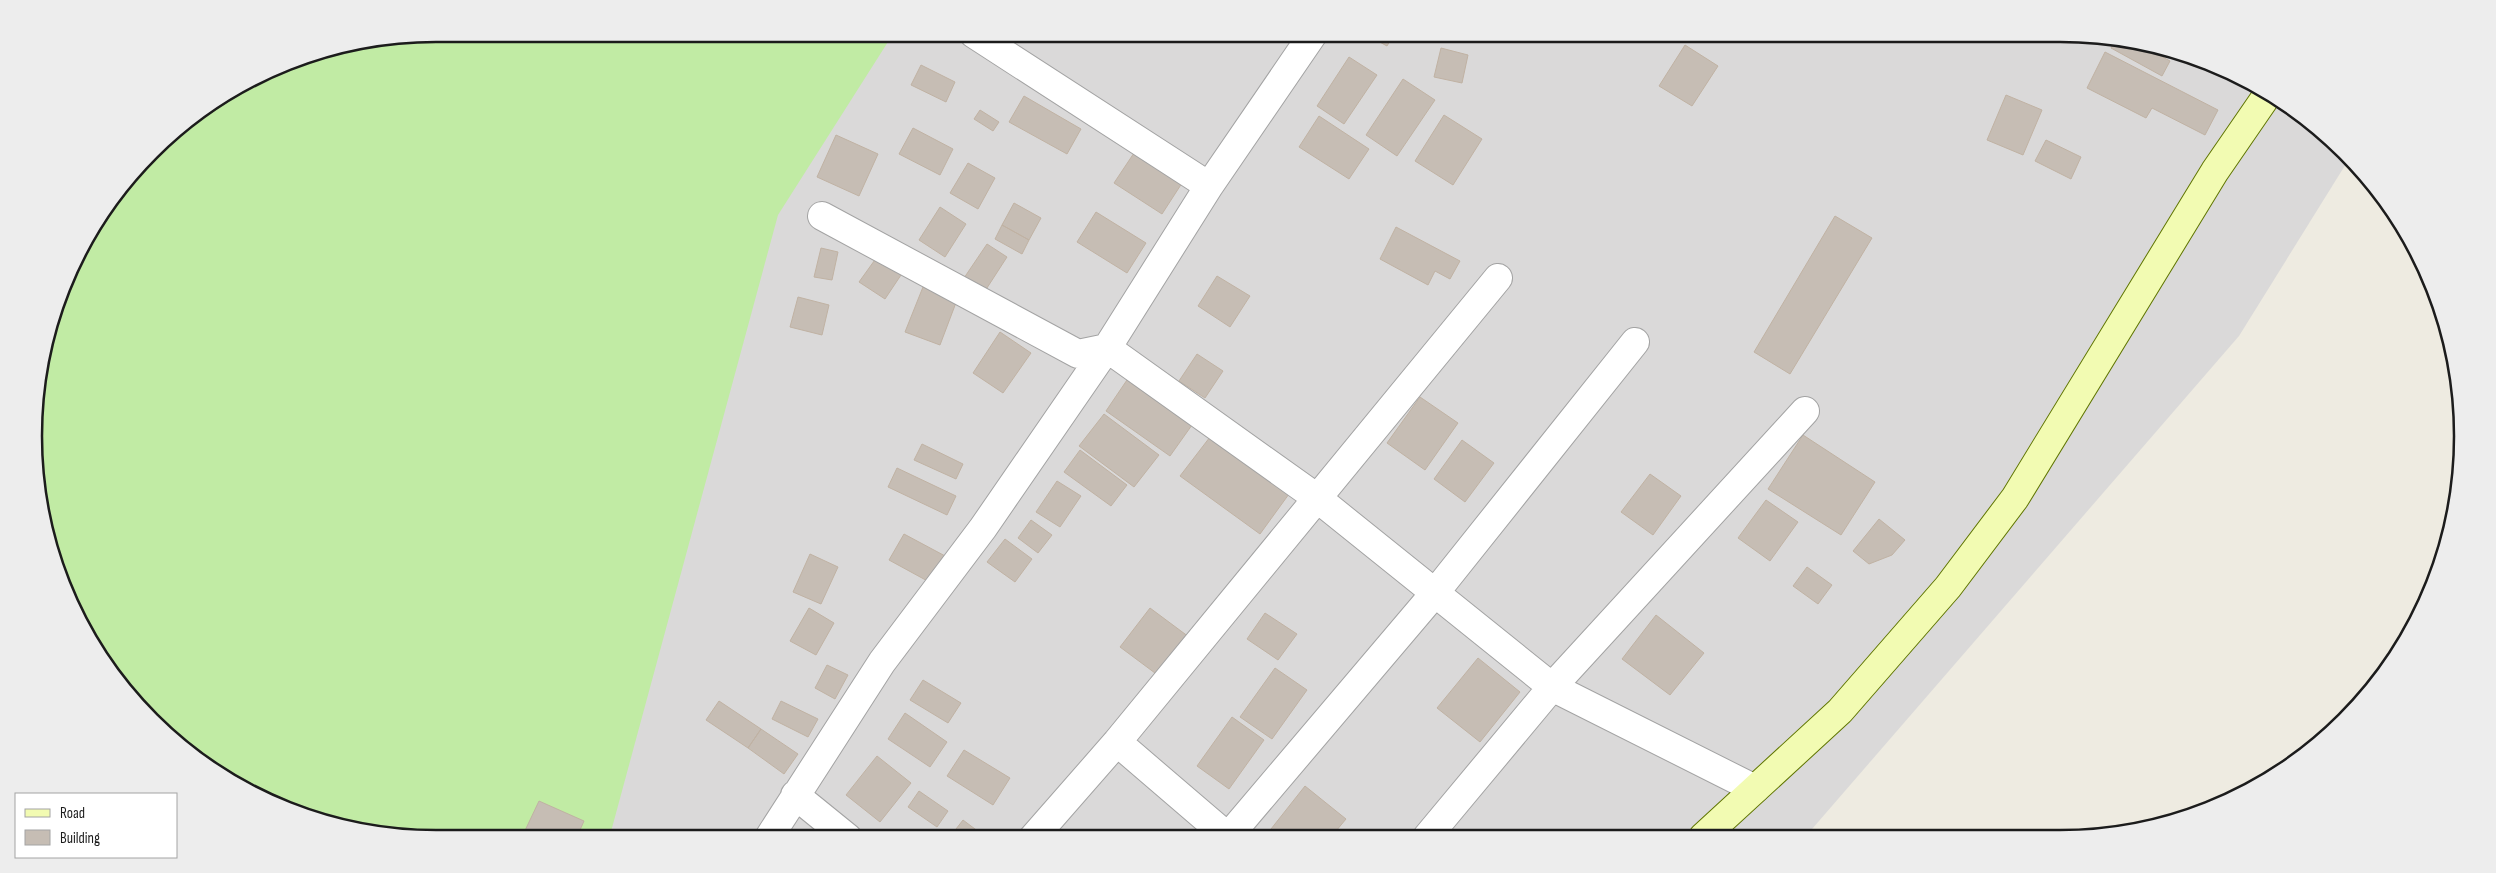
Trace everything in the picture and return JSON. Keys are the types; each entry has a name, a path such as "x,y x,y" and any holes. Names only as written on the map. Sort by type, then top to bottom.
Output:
{"main road":[{"path":"1711,830 1840,711 1948,587 2015,498 2215,171 2264,100"}],"street":[{"path":"986,42 1209,186"},
{"path":"773,830 882,662 984,528 1107,348 1209,186 1308,42"},
{"path":"822,216 1078,354 1107,348 1317,498 1552,687 1755,789"},
{"path":"1040,830 1118,742 1498,278"},
{"path":"1234,830 1434,594 1635,342"},
{"path":"1432,830 1552,687 1805,410"},
{"path":"1118,742 1220,830"},
{"path":"795,795 838,830"}],"shaded area":[{"path":"756,42 2085,43 2136,50 2161,56 2186,63 2234,83 2256,95 2299,124 2345,165 2239,336 1811,830 406,829"}],"green space":[{"path":"888,42 778,215 611,830 411,830 360,823 310,810 286,801 239,778 177,733 140,696 95,634 72,587 63,563 50,513 46,488 43,462 43,411 50,360 56,335 63,310 83,262 95,239 124,197 140,177 177,140 239,95 286,72 310,63 360,50 411,43"}],"building":[{"path":"1380,42 1389,42 1387,46"},
{"path":"1685,45 1718,66 1692,106 1659,86"},
{"path":"2112,46 2136,50 2161,56 2170,61 2162,76 2111,48"},
{"path":"1441,48 1468,55 1462,83 1434,77"},
{"path":"2105,52 2218,110 2205,135 2152,108 2146,118 2087,88"},
{"path":"1349,57 1377,75 1344,124 1317,106"},
{"path":"921,65 955,82 946,102 911,85"},
{"path":"1403,79 1435,100 1397,156 1366,135"},
{"path":"2006,95 2042,110 2023,155 1987,140"},
{"path":"1024,96 1081,129 1067,154 1009,122"},
{"path":"980,110 999,122 993,131 974,119"},
{"path":"1444,115 1482,139 1453,185 1415,161"},
{"path":"1319,116 1369,149 1349,179 1299,147"},
{"path":"913,128 953,149 940,175 899,154"},
{"path":"836,135 878,154 859,196 817,177"},
{"path":"2046,140 2081,157 2071,179 2035,161"},
{"path":"1136,150 1184,180 1162,214 1114,183"},
{"path":"968,163 995,178 978,209 950,193"},
{"path":"1014,203 1041,218 1029,240 1002,225"},
{"path":"940,207 966,224 945,257 919,240"},
{"path":"1096,212 1146,243 1127,273 1077,242"},
{"path":"1835,216 1872,238 1790,374 1754,352"},
{"path":"1002,225 1029,240 1022,254 995,239"},
{"path":"1396,227 1460,261 1450,279 1435,271 1428,285 1380,259"},
{"path":"987,244 1007,257 985,291 964,278"},
{"path":"821,248 838,252 832,280 814,277"},
{"path":"877,257 901,275 885,299 859,282"},
{"path":"1217,276 1250,296 1230,327 1198,306"},
{"path":"923,287 957,300 940,345 905,332"},
{"path":"798,297 829,305 822,335 790,327"},
{"path":"1000,332 1031,353 1003,393 973,373"},
{"path":"1197,354 1223,371 1205,398 1179,381"},
{"path":"1127,380 1192,425 1170,456 1106,411"},
{"path":"1420,397 1458,423 1425,470 1387,443"},
{"path":"1104,414 1159,455 1134,487 1079,446"},
{"path":"1803,435 1875,482 1841,535 1768,489"},
{"path":"1210,437 1289,494 1260,534 1180,476"},
{"path":"1462,440 1494,463 1465,502 1434,479"},
{"path":"922,444 963,464 956,479 914,460"},
{"path":"1080,450 1127,485 1111,506 1064,472"},
{"path":"897,468 956,496 947,515 888,487"},
{"path":"1650,474 1681,496 1653,535 1621,512"},
{"path":"1057,481 1081,496 1060,527 1036,512"},
{"path":"1766,500 1798,522 1770,561 1738,538"},
{"path":"1879,519 1905,540 1892,555 1869,564 1853,551"},
{"path":"1031,520 1052,535 1038,553 1018,538"},
{"path":"904,534 947,557 933,584 889,560"},
{"path":"1005,539 1032,559 1015,582 987,562"},
{"path":"810,554 838,567 821,604 793,592"},
{"path":"1807,567 1832,585 1818,604 1793,586"},
{"path":"809,608 834,623 816,655 790,641"},
{"path":"1150,608 1189,637 1159,676 1120,647"},
{"path":"1265,613 1297,634 1278,660 1247,639"},
{"path":"1656,615 1704,653 1670,695 1622,659"},
{"path":"1478,658 1520,692 1480,742 1437,708"},
{"path":"827,665 848,675 835,699 815,688"},
{"path":"1275,668 1307,690 1272,739 1240,717"},
{"path":"923,680 961,703 948,723 910,700"},
{"path":"719,701 761,729 748,748 706,720"},
{"path":"781,701 818,719 808,737 772,719"},
{"path":"905,713 947,742 930,767 888,739"},
{"path":"1232,717 1264,740 1229,789 1197,766"},
{"path":"761,729 798,754 784,774 748,748"},
{"path":"964,750 1010,778 993,805 947,776"},
{"path":"877,756 911,783 880,822 846,795"},
{"path":"1305,786 1346,819 1337,830 1271,829"},
{"path":"919,791 948,811 937,827 908,807"},
{"path":"539,801 584,821 580,830 525,830"},
{"path":"963,820 976,830 955,830"}]}
